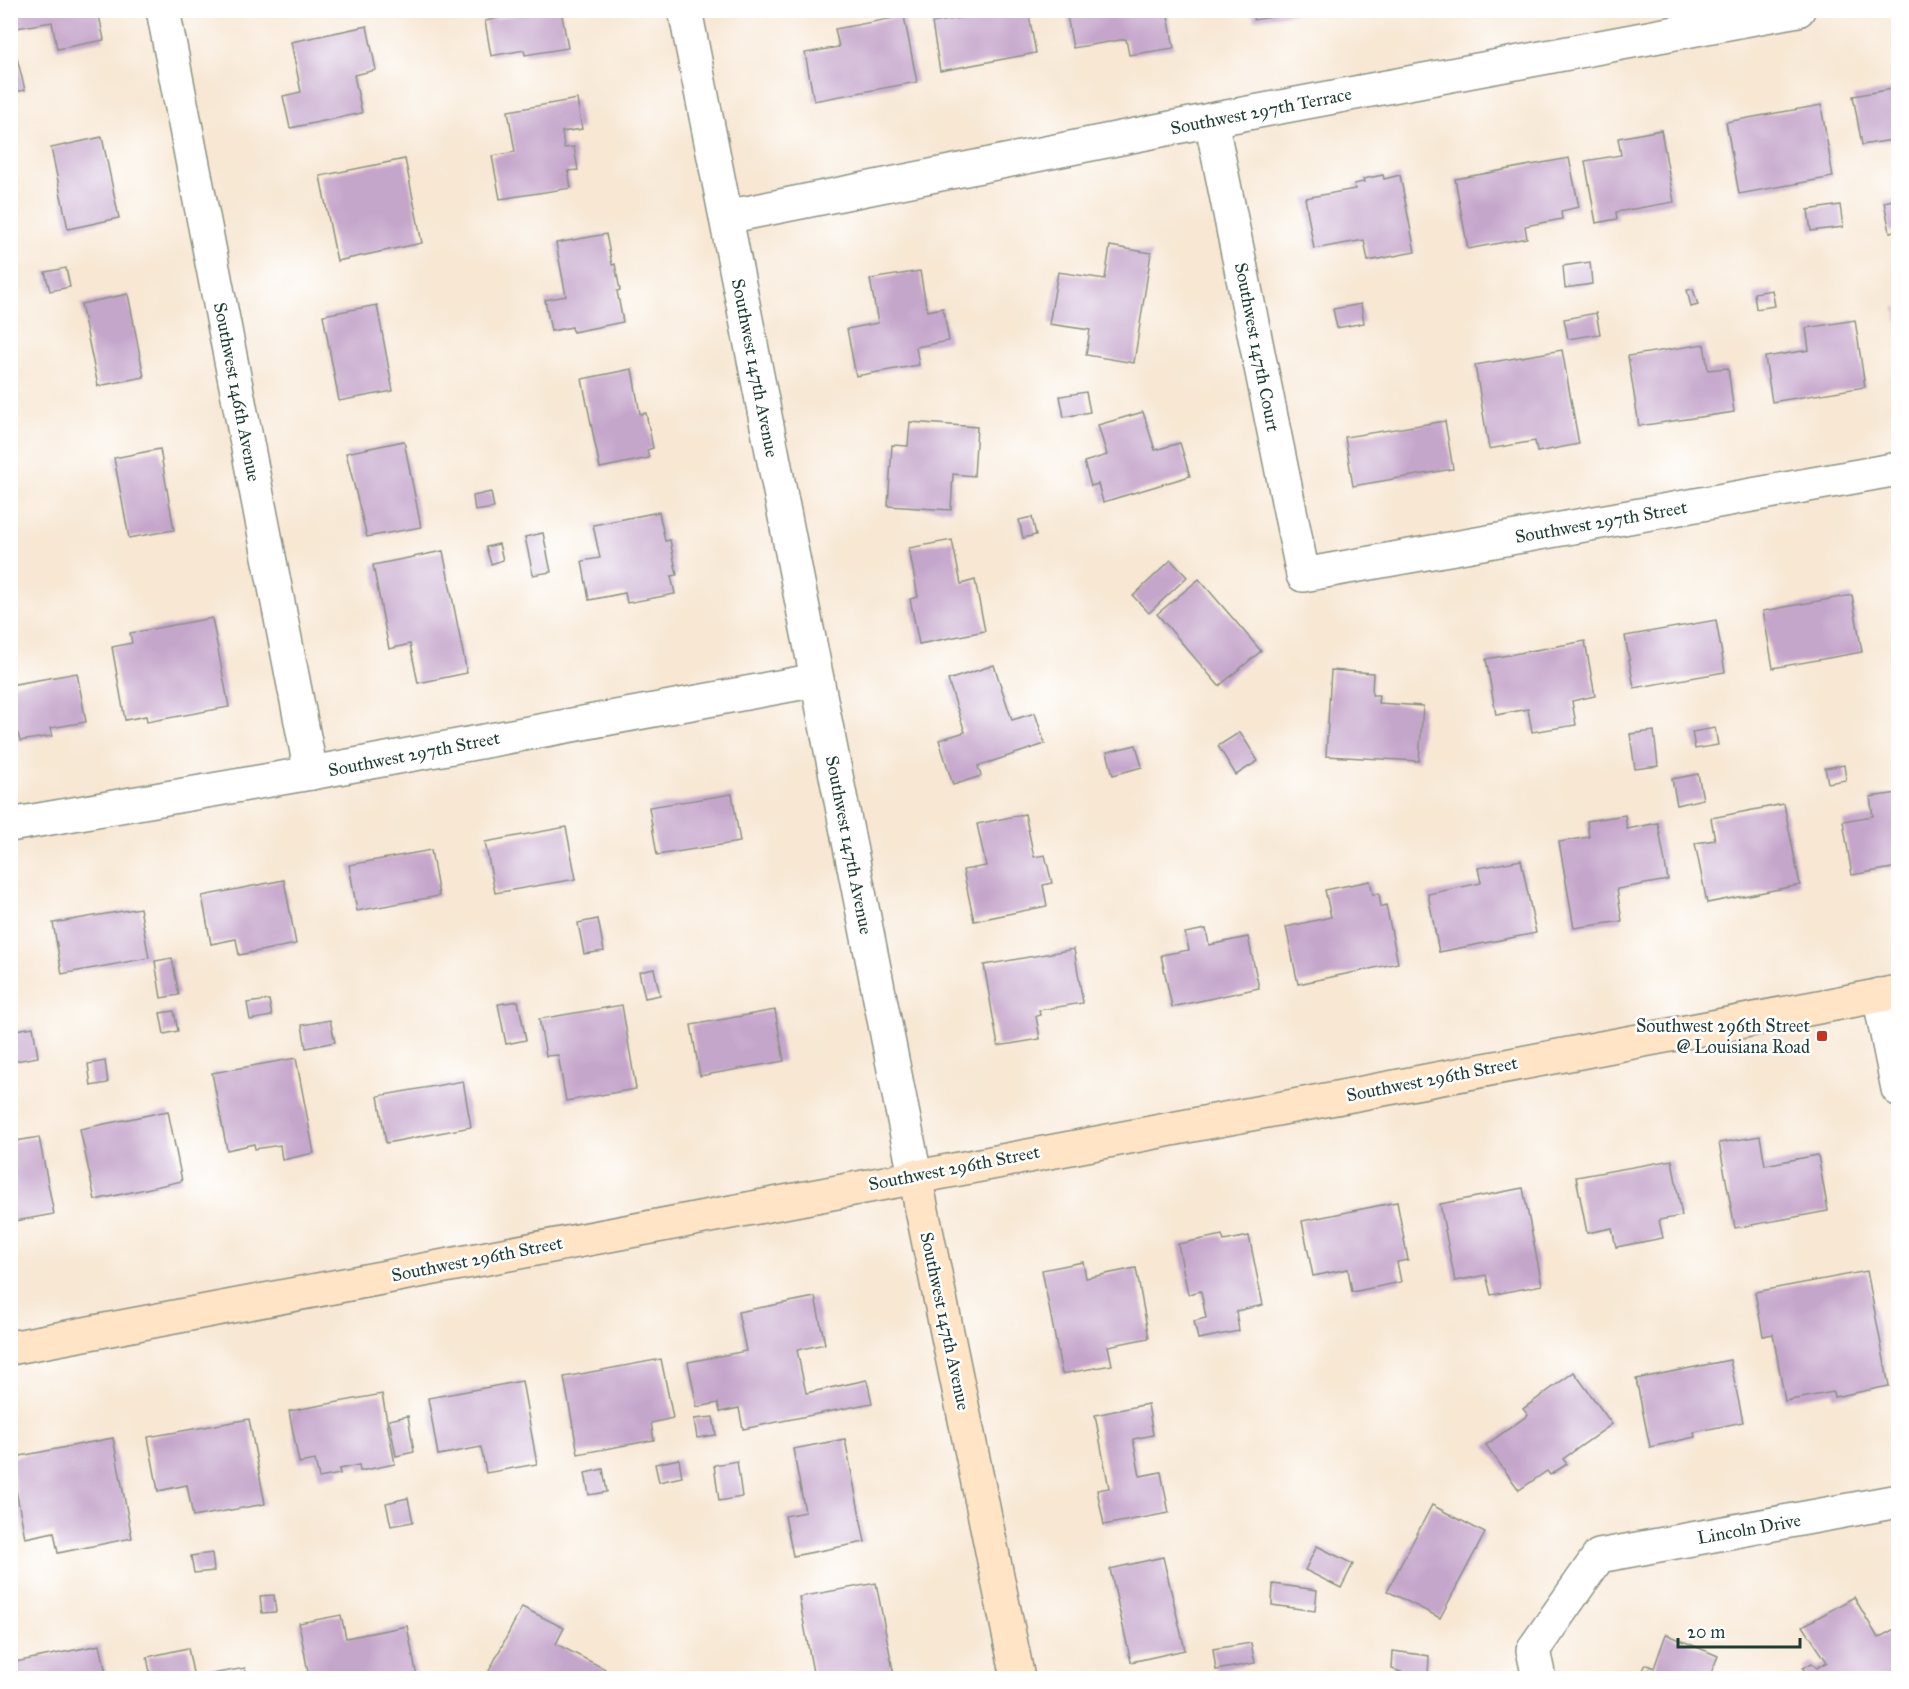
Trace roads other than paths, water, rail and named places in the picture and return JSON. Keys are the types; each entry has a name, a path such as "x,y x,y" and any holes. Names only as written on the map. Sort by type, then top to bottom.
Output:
{"street":[{"name":"Southwest 146th Avenue","path":"163,10 311,774"},
{"name":"Southwest 147th Avenue","path":"685,10 915,1176 1018,1678"},
{"name":"Southwest 297th Terrace","path":"726,217 1211,120 1798,10"},
{"name":"Southwest 147th Court","path":"1211,120 1303,575"},
{"name":"Southwest 297th Street","path":"1303,575 1899,469"},
{"name":"Southwest 297th Street","path":"10,825 311,774 817,680"},
{"name":"Southwest 296th Street","path":"10,1348 1889,993"},
{"path":"1889,993 1899,1089"},
{"name":"Lincoln Drive","path":"1539,1678 1533,1650 1599,1556 1899,1502"}],"place":[{"name":"Southwest 296th Street @ Louisiana Road","path":"1822,1036"}]}
